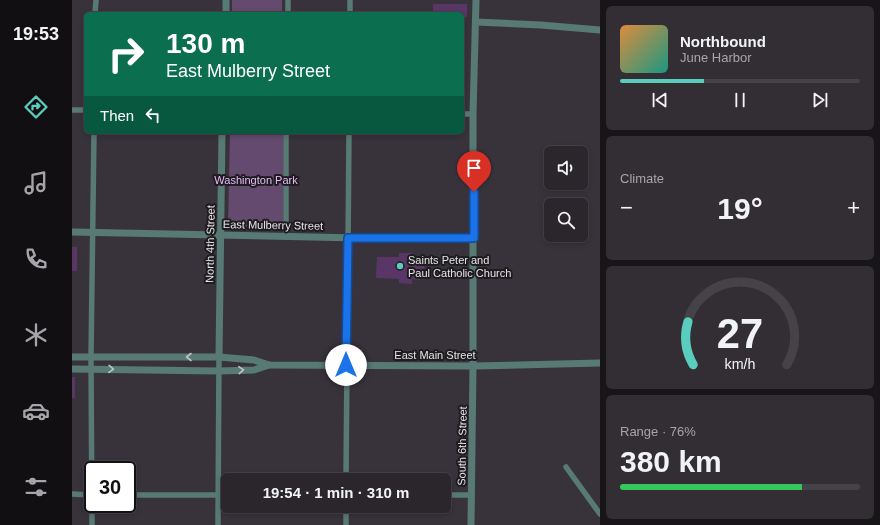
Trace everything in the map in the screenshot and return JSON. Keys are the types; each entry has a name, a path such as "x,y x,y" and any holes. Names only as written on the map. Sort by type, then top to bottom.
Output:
{"street":[{"path":"96,0 96,12"},
{"path":"226,0 226,12"},
{"path":"288,0 288,12"},
{"path":"350,0 350,12"},
{"name":"South 6th Street","path":"470,525 472,494 474,238 473,114 476,0"},
{"path":"476,22 600,30"},
{"path":"72,110 84,110"},
{"path":"464,114 473,114"},
{"path":"92,461 91,357 94,134"},
{"name":"North 4th Street","path":"219,357 222,134"},
{"path":"286,134 286,236"},
{"path":"346,473 349,134"},
{"name":"East Mulberry Street","path":"72,232 348,238 474,238"},
{"name":"East Main Street","path":"72,357 219,357 254,360 269,365 473,366 600,363"},
{"path":"218,525 219,357"},
{"name":"East Main Street","path":"72,369 219,371 254,370 269,365"},
{"path":"566,467 600,514"},
{"path":"72,494 84,495"},
{"path":"451,495 472,494"},
{"path":"136,495 218,495"},
{"path":"92,513 92,525"},
{"path":"346,513 346,525"}],"green space":[{"path":"232,0 282,0 282,12 232,12"},
{"name":"Washington Park","path":"230,134 283,134 283,228 228,227"}],"building":[{"path":"433,4 467,4 467,17 464,17 464,12 433,12"},
{"path":"72,247 77,247 77,271 72,271"},
{"name":"Saints Peter and Paul Catholic Church","path":"399,253 412,253 412,257 425,256 424,275 420,274 420,280 412,279 412,284 399,283 399,279 376,278 377,257 399,257"},
{"path":"72,377 75,377 75,398 72,398"}],"place":[{"name":"Saints Peter and Paul Catholic Church","path":"400,266"}],"route":[{"path":"346,365 348,238 474,238 474,192"}]}
